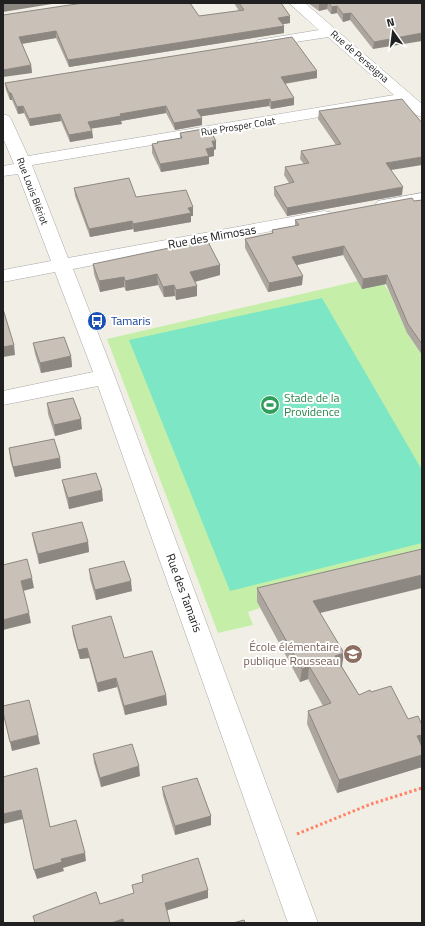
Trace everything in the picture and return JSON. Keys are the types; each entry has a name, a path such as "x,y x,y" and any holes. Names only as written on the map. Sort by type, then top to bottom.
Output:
{"street":[{"name":"Rue de Perseigna","path":"296,3 422,112"},
{"path":"245,45 331,32"},
{"name":"Rue Prosper Colat","path":"3,171 23,165 407,98"},
{"name":"Rue Louis Blériot","path":"3,118 62,264"},
{"path":"367,208 422,198"},
{"name":"Rue des Mimosas","path":"3,276 343,213"},
{"name":"Rue des Tamaris","path":"62,264 105,377 303,923"},
{"path":"3,398 105,377"}],"path":[{"path":"274,842 371,804 422,788"}],"green space":[{"name":"Stade de la Providence","path":"358,281 362,288 384,284 408,335 422,355 422,563 257,602 260,608 248,612 253,625 218,633 107,339"},
{"name":"Stade de la Providence","path":"322,298 422,470 422,543 230,591 129,340"}],"building":[{"path":"83,3 190,3 199,16 244,10 239,3 281,3 290,16 278,18 284,26 68,60 56,31 19,37 31,65 3,70 3,15"},
{"path":"329,3 422,3 422,33 374,42 351,13 343,14 337,6 332,7"},
{"path":"292,37 317,71 281,77 294,98 271,102 270,99 197,110 202,118 174,123 166,106 120,114 121,116 88,122 92,131 69,135 60,114 29,119 23,106 17,107 5,83"},
{"path":"402,99 422,123 422,157 386,163 403,187 287,208 274,187 294,182 285,167 309,163 301,151 341,144 319,111"},
{"path":"209,128 216,141 212,141 214,147 206,149 209,156 160,164 152,144 182,138 180,133"},
{"path":"129,178 136,197 186,190 193,207 188,208 191,213 133,224 132,221 89,229 74,188"},
{"path":"412,198 414,201 422,200 422,344 408,324 387,275 363,279 344,246 292,257 303,276 269,283 245,239 273,233 272,230 299,225 295,220"},
{"path":"207,240 220,265 190,272 197,286 176,290 174,285 163,287 157,274 125,281 124,277 99,281 93,264"},
{"path":"3,309 14,345 3,347"},
{"path":"64,337 71,356 40,363 33,343"},
{"path":"73,398 81,419 54,425 47,403"},
{"path":"54,439 60,458 13,467 9,448"},
{"path":"96,473 102,490 68,498 62,480"},
{"path":"82,522 88,542 38,554 32,533"},
{"path":"422,549 422,575 313,601 344,653 335,656 359,695 370,690 371,692 391,686 408,719 418,716 422,725 422,735 417,736 422,747 422,755 339,780 308,711 331,703 309,666 302,669 257,588"},
{"path":"27,559 32,578 21,581 29,613 3,620 3,565"},
{"path":"124,561 131,581 95,590 89,569"},
{"path":"111,616 124,658 152,651 166,695 124,706 116,678 97,683 87,648 78,650 72,626"},
{"path":"29,700 38,735 10,742 3,706"},
{"path":"132,744 139,766 100,778 93,754"},
{"path":"37,768 50,827 76,820 85,853 61,859 62,862 34,870 21,810 3,814 3,777"},
{"path":"197,778 211,816 175,826 162,787"},
{"path":"198,858 208,890 165,903 170,923 124,923 123,919 111,923 35,923 33,916 96,892 100,904 134,893 132,885 143,882 142,875"},
{"path":"244,920 245,923 233,923"}],"place":[{"name":"Tamaris","path":"97,321"},
{"name":"Stade de la Providence","path":"270,405"},
{"name":"École élémentaire publique Rousseau","path":"353,654"}]}
